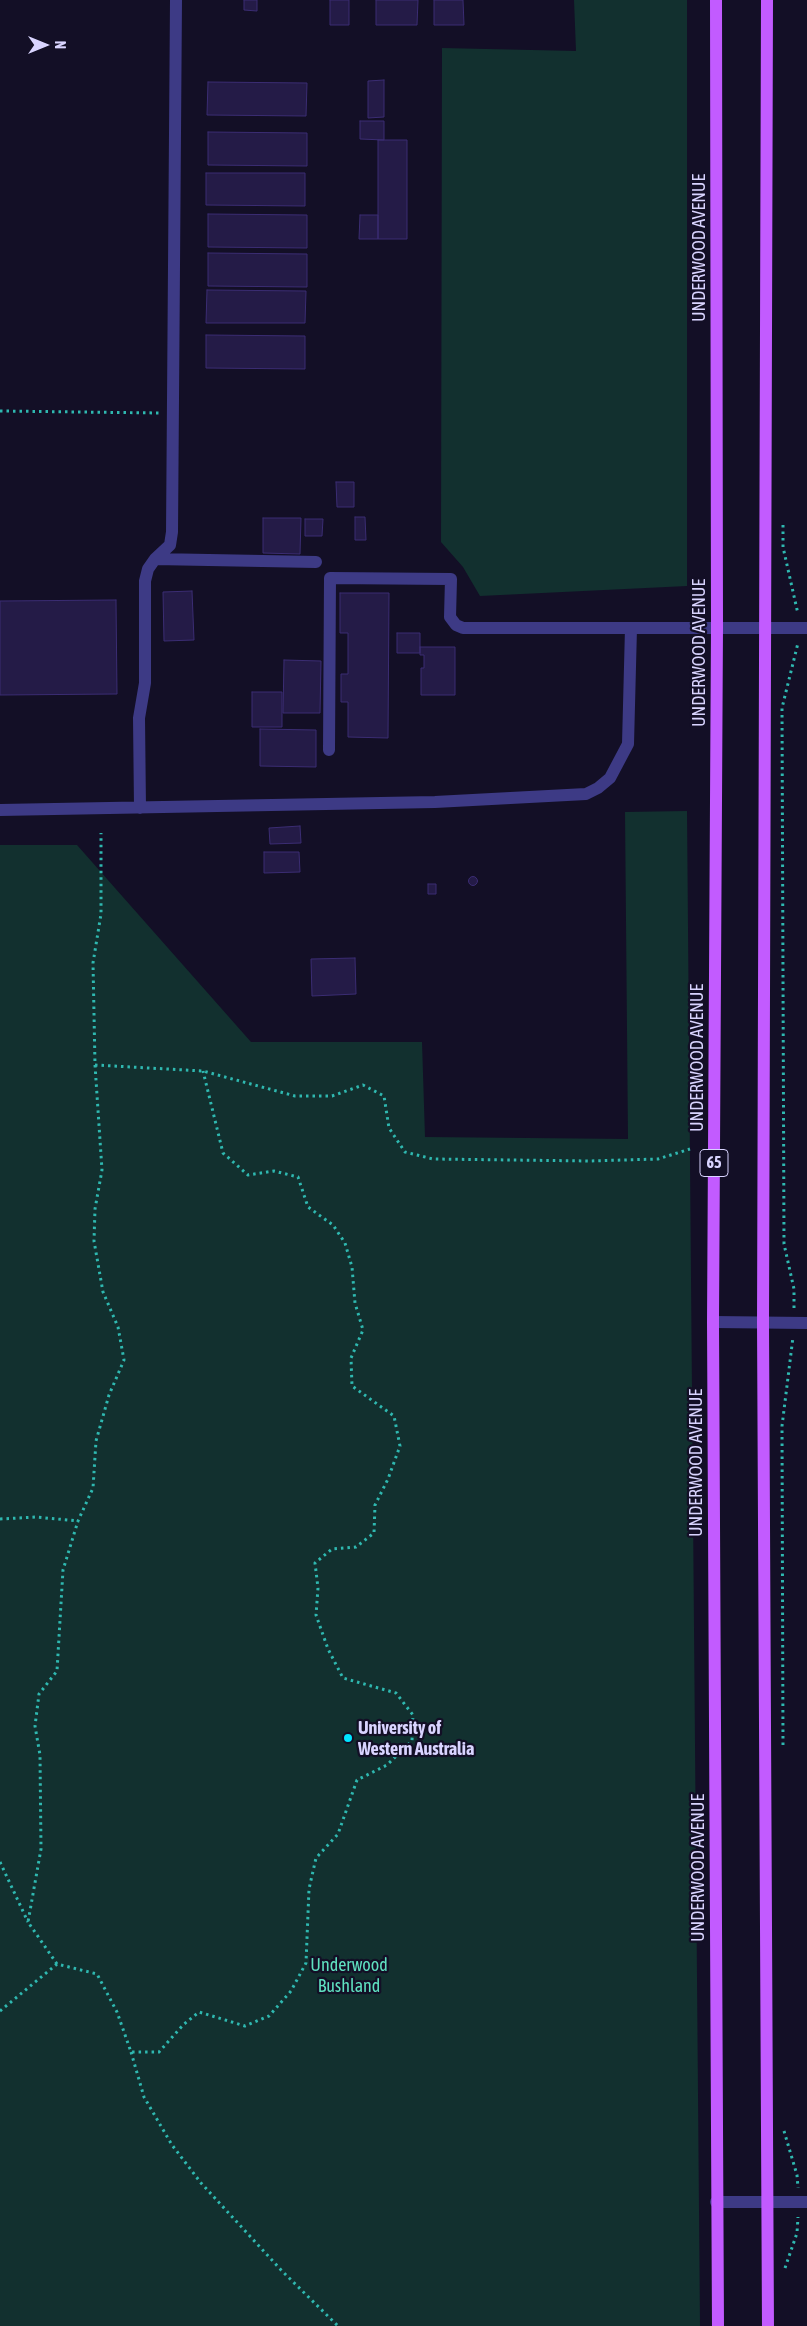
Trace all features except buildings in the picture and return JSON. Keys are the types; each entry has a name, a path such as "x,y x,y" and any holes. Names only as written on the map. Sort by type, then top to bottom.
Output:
{"main road":[{"name":"UNDERWOOD AVENUE","path":"716,0 717,628 713,1322 718,2326"},
{"path":"767,0 763,1323 768,2326"}],"street":[{"path":"140,808 139,718 145,684 144,587 148,569 154,559 170,545 172,532 176,0"},
{"path":"154,559 316,562"},
{"path":"329,750 330,578 451,579 450,617 456,625 463,628 804,628"},
{"path":"0,810 436,802 586,794 598,788 610,778 628,744 631,628"},
{"path":"713,1322 801,1323"},
{"path":"716,2202 802,2202"}],"path":[{"path":"0,411 173,413"},
{"path":"783,518 783,547 804,628 782,708 784,1244 801,1323 782,1426 783,1753"},
{"path":"28,1922 41,1849 40,1755 35,1726 39,1694 57,1671 63,1570 78,1521 93,1488 96,1441 108,1395 124,1360 118,1327 103,1292 94,1241 95,1209 102,1170 95,1066 93,963 101,914 101,833"},
{"path":"95,1066 203,1071 295,1096 332,1096 363,1085 384,1096 389,1128 405,1152 433,1158 590,1161 658,1159 690,1149"},
{"path":"131,2052 159,2052 183,2025 199,2012 245,2026 269,2016 291,1991 306,1963 309,1889 316,1858 338,1834 357,1780 387,1765 412,1741 413,1715 396,1693 344,1678 328,1649 316,1615 318,1588 315,1564 332,1549 356,1547 374,1533 375,1505 388,1479 400,1446 394,1416 352,1386 351,1358 363,1330 355,1303 352,1267 345,1243 333,1226 308,1206 298,1178 274,1171 248,1175 223,1153 203,1071"},
{"path":"0,1519 36,1517 78,1521"},
{"path":"0,1862 28,1922 57,1964 97,1974 117,2012 144,2097 172,2146 202,2183 282,2271 338,2326"},
{"path":"0,2011 57,1964"},
{"path":"783,2272 797,2233 802,2202 797,2174 784,2130"}],"green space":[{"path":"574,0 687,0 687,586 480,596 463,567 441,542 442,48 576,51"},
{"name":"Underwood Bushland","path":"687,811 700,2326 0,2326 0,845 77,845 251,1042 422,1042 425,1137 628,1139 625,812"}],"place":[{"name":"University of Western Australia","path":"348,1738"}]}
